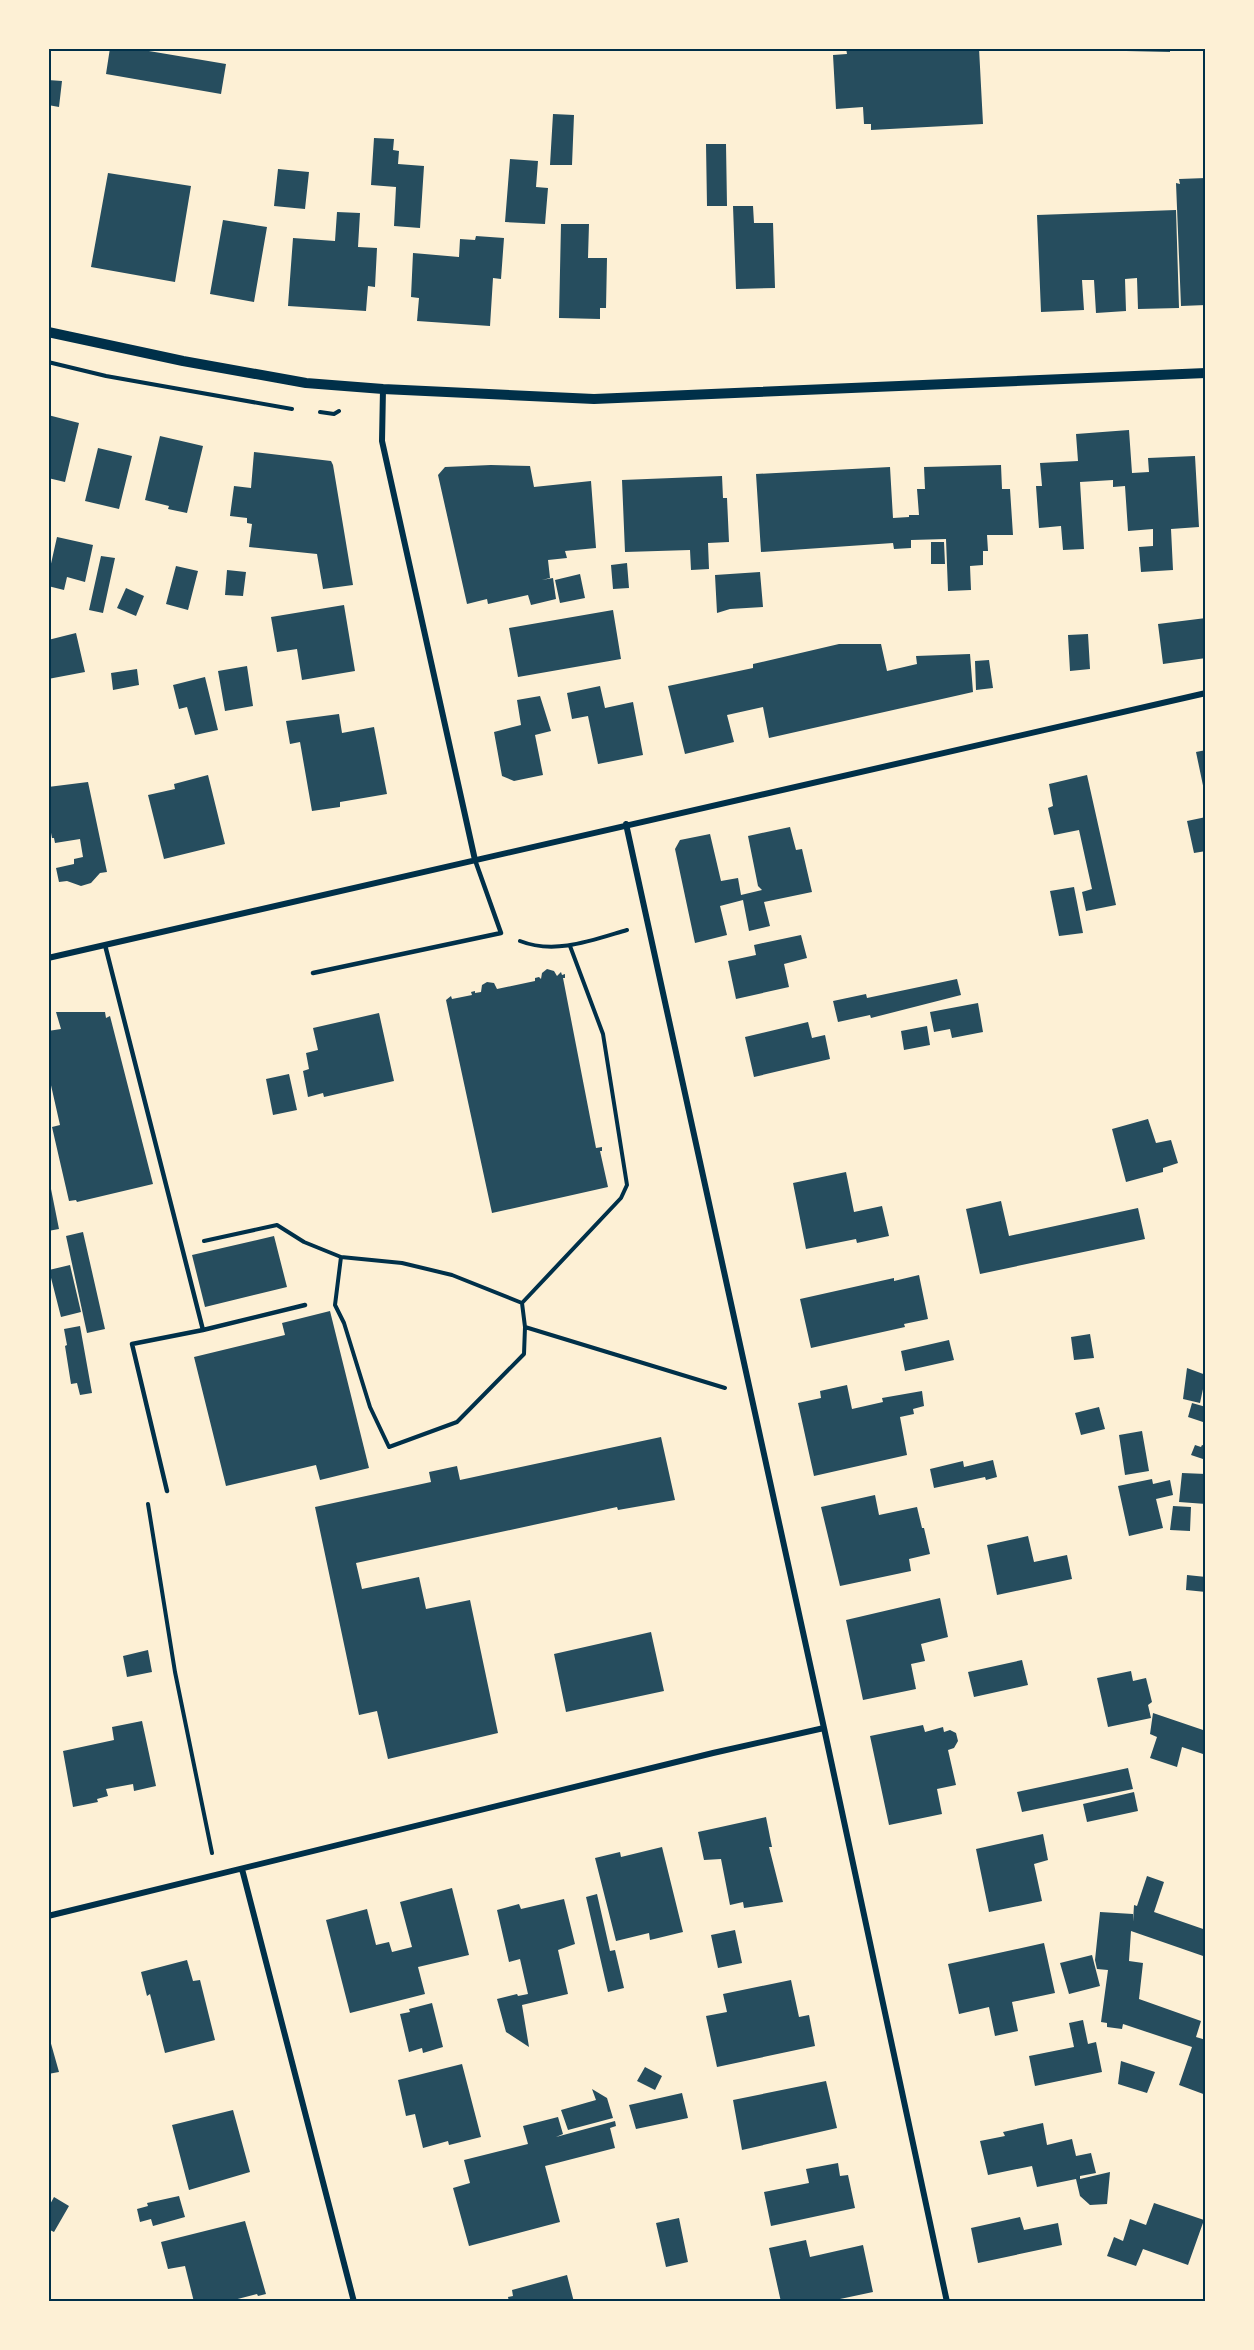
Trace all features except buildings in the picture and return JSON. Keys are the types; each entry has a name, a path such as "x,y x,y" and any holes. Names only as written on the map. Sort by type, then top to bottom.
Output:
{"street":[{"path":"48,332 183,361 306,383 594,399 1206,373"},
{"path":"383,389 382,441 475,860"},
{"path":"48,958 1206,693"},
{"path":"626,824 947,2302"},
{"path":"48,1916 712,1753 824,1728"},
{"path":"242,1869 354,2302"}],"lane":[{"path":"313,973 501,933 475,860"},
{"path":"105,945 203,1330"},
{"path":"167,1491 132,1344 203,1330 305,1305"}],"path":[{"path":"501,933 530,945 570,946 648,924"},
{"path":"522,1303 621,1197 627,1185 603,1034 570,946"},
{"path":"182,1246 277,1225 304,1242 341,1257 402,1263 452,1275 522,1303"},
{"path":"341,1257 335,1305 344,1323 370,1407 389,1447 457,1422 524,1354 525,1327 522,1303"},
{"path":"525,1327 568,1338 752,1397"},
{"path":"167,1491 148,1502 174,1672 217,1875"}]}
